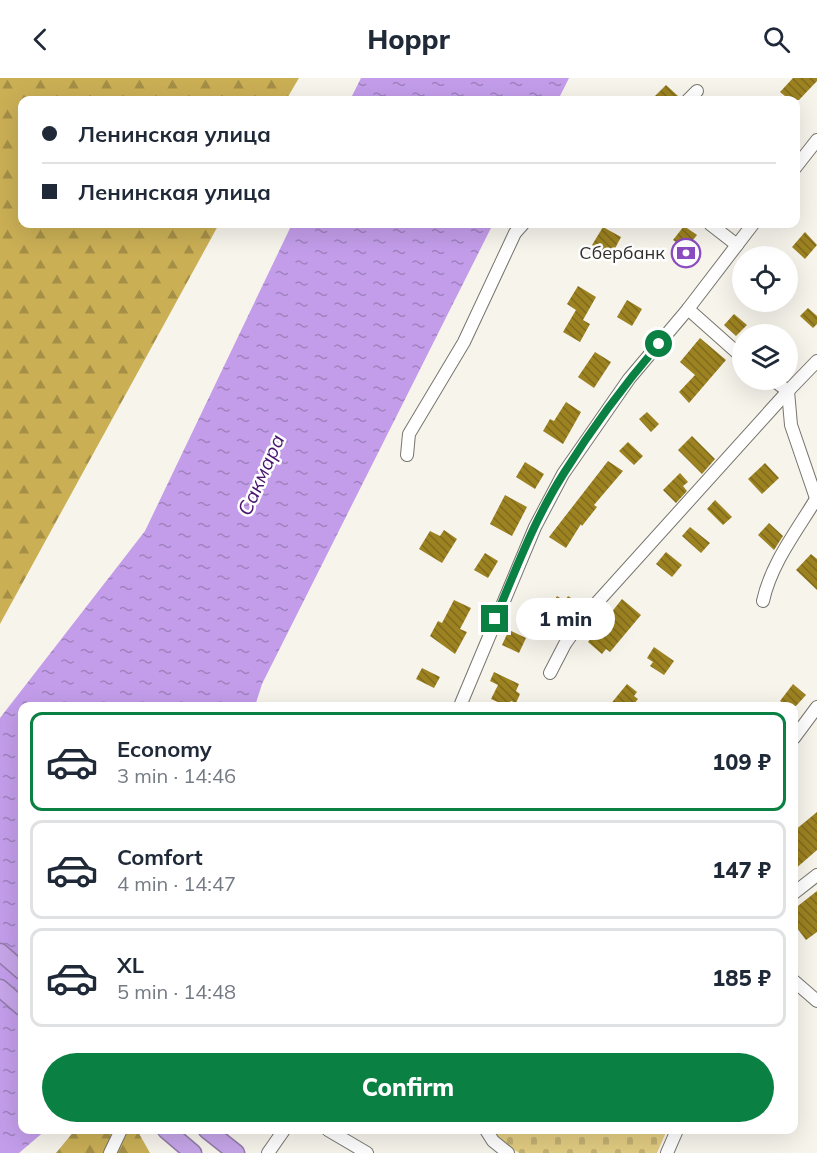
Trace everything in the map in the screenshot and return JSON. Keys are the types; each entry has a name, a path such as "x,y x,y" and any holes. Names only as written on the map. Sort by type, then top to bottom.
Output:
{"highway":[{"path":"0,952 18,968"},
{"path":"0,988 18,1004"},
{"path":"170,1134 193,1153"},
{"path":"212,1134 236,1153"}],"street":[{"path":"800,162 817,140"},
{"path":"407,455 409,434 464,342 515,233 519,228"},
{"path":"715,228 737,245"},
{"path":"462,702 535,527 563,474 629,379 688,309 750,228"},
{"path":"688,309 732,348"},
{"path":"550,673 565,644 584,617 817,361"},
{"path":"764,602 767,584 775,566 816,500 791,425 788,391"},
{"path":"798,733 817,707"},
{"path":"798,890 817,875"},
{"path":"798,984 817,1001"},
{"path":"110,1153 119,1134"},
{"path":"268,1153 281,1134"},
{"path":"335,1134 367,1153"},
{"path":"489,1134 493,1141 508,1153"},
{"path":"667,1153 676,1134"}],"green space":[{"path":"0,78 299,78 288,96 18,96 18,228 217,228 0,624"},
{"path":"72,1134 139,1134 150,1153 56,1153"},
{"path":"665,1134 657,1153 519,1153 492,1135"}],"water":[{"path":"361,78 569,78 560,96 352,96"},
{"name":"Сакмара","path":"290,228 491,228 262,684 256,702 18,702 18,1134 41,1134 19,1153 0,1153 0,718 145,531"}],"building":[{"path":"793,78 817,78 817,81 800,99 800,96 785,96 780,92"},
{"path":"666,85 678,96 655,96"},
{"path":"602,228 621,237 611,256 592,245"},
{"path":"682,228 687,228 697,235 686,249 673,240"},
{"path":"805,232 817,245 805,259 798,253 798,246 793,246"},
{"path":"578,286 596,297 583,320 590,324 580,342 563,332 576,310 567,304"},
{"path":"627,300 642,309 632,326 617,317"},
{"path":"808,308 817,316 817,324 813,328 800,316"},
{"path":"734,314 746,324 732,324 732,332 724,325"},
{"path":"700,338 726,360 689,403 679,392 695,375 680,362"},
{"path":"595,352 611,362 594,388 578,377"},
{"path":"566,402 581,412 563,444 543,431 550,419 554,421"},
{"path":"647,412 659,424 651,432 639,419"},
{"path":"692,436 715,459 702,474 678,450"},
{"path":"628,442 643,456 634,465 619,451"},
{"path":"608,461 623,471 594,505 597,507 582,526 581,524 566,548 549,537"},
{"path":"525,462 544,474 535,489 516,477"},
{"path":"765,463 779,478 762,494 748,479"},
{"path":"680,473 688,482 683,486 687,491 676,503 663,490"},
{"path":"505,495 527,507 512,536 490,524"},
{"path":"715,500 732,517 723,525 707,509"},
{"path":"769,523 783,536 774,550 758,535"},
{"path":"690,527 710,543 701,553 682,536"},
{"path":"444,530 457,539 442,563 419,549 430,531 440,536"},
{"path":"666,552 682,565 672,577 656,564"},
{"path":"485,553 498,561 488,578 474,570"},
{"path":"811,554 817,559 817,590 796,570"},
{"path":"557,596 565,601 568,596 579,603 568,621 549,610"},
{"path":"622,599 641,615 610,652 606,649 602,654 588,642"},
{"path":"454,600 471,608 460,629 467,632 455,654 430,636 438,621 442,623"},
{"path":"530,614 548,623 540,639 523,631"},
{"path":"509,630 526,638 519,653 502,645"},
{"path":"654,647 674,661 664,675 650,666 653,662 647,658"},
{"path":"422,668 440,677 434,688 416,679"},
{"path":"494,672 519,684 516,691 520,694 516,702 498,702 491,699 498,685 490,681"},
{"path":"627,684 637,692 634,696 638,699 635,702 612,702"},
{"path":"793,684 806,695 798,704 780,701"},
{"path":"817,812 817,850 798,867 798,828"},
{"path":"817,891 817,932 806,940 798,929 798,906"}],"place":[{"name":"Сбербанк","path":"686,253"}],"route":[{"path":"495,619 535,527 563,474 629,379 659,344"}]}
